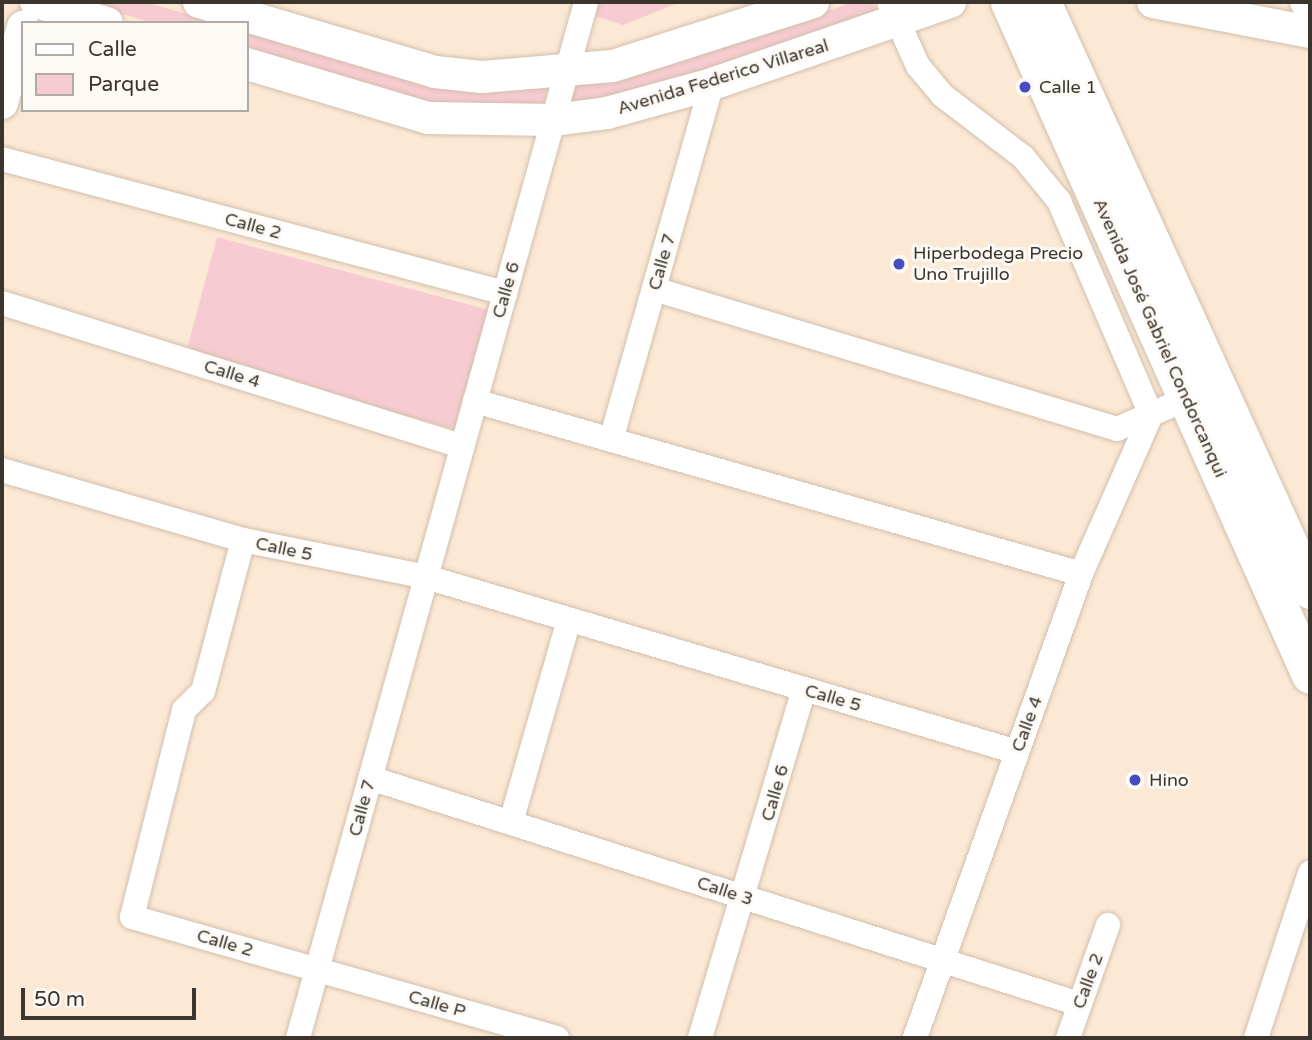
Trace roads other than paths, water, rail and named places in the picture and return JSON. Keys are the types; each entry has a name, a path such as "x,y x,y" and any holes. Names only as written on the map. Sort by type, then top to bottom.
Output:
{"highway":[{"name":"Avenida José Gabriel Condorcanqui","path":"1009,2 1186,354"},
{"name":"Avenida José Gabriel Condorcanqui","path":"1042,2 1202,392 1310,675"},
{"name":"Avenida José Gabriel Condorcanqui","path":"1202,392 1310,590"}],"main road":[{"path":"24,21 30,2"},
{"path":"36,2 100,21"},
{"path":"199,2 435,72 566,73 613,66 813,2"},
{"name":"Avenida Federico Villareal","path":"248,64 428,118 554,120 607,113 712,84 893,11 950,2"},
{"path":"1153,2 1310,32"},
{"path":"2,103 21,32"}],"street":[{"name":"Calle 6","path":"426,578 554,120 578,14 586,2"},
{"name":"Avenida José Gabriel Condorcanqui","path":"893,11 942,95 1023,157 1059,201 1151,415"},
{"name":"Calle 7","path":"611,440 712,84"},
{"name":"Calle 2","path":"2,159 505,293"},
{"path":"654,289 1116,429 1202,392"},
{"name":"Calle 4","path":"2,303 462,446"},
{"path":"475,401 1081,574"},
{"name":"Calle 4","path":"915,1038 1081,574 1151,415"},
{"name":"Calle 5","path":"2,470 243,540 426,578 1017,752"},
{"name":"Calle 2","path":"243,540 203,691 184,710 132,917 317,969"},
{"name":"Calle 7","path":"298,1038 426,578"},
{"path":"511,822 569,620"},
{"name":"Calle 6","path":"700,1038 746,897 804,689"},
{"name":"Calle 3","path":"370,778 1079,1004"},
{"path":"1256,1038 1310,873"},
{"name":"Calle 2","path":"1068,1038 1108,925"},
{"name":"Calle P","path":"317,969 556,1038"}],"place":[{"name":"Calle 1","path":"1025,87"},
{"name":"Hiperbodega Precio Uno Trujillo","path":"899,264"},
{"name":"Hino","path":"1135,780"}]}
